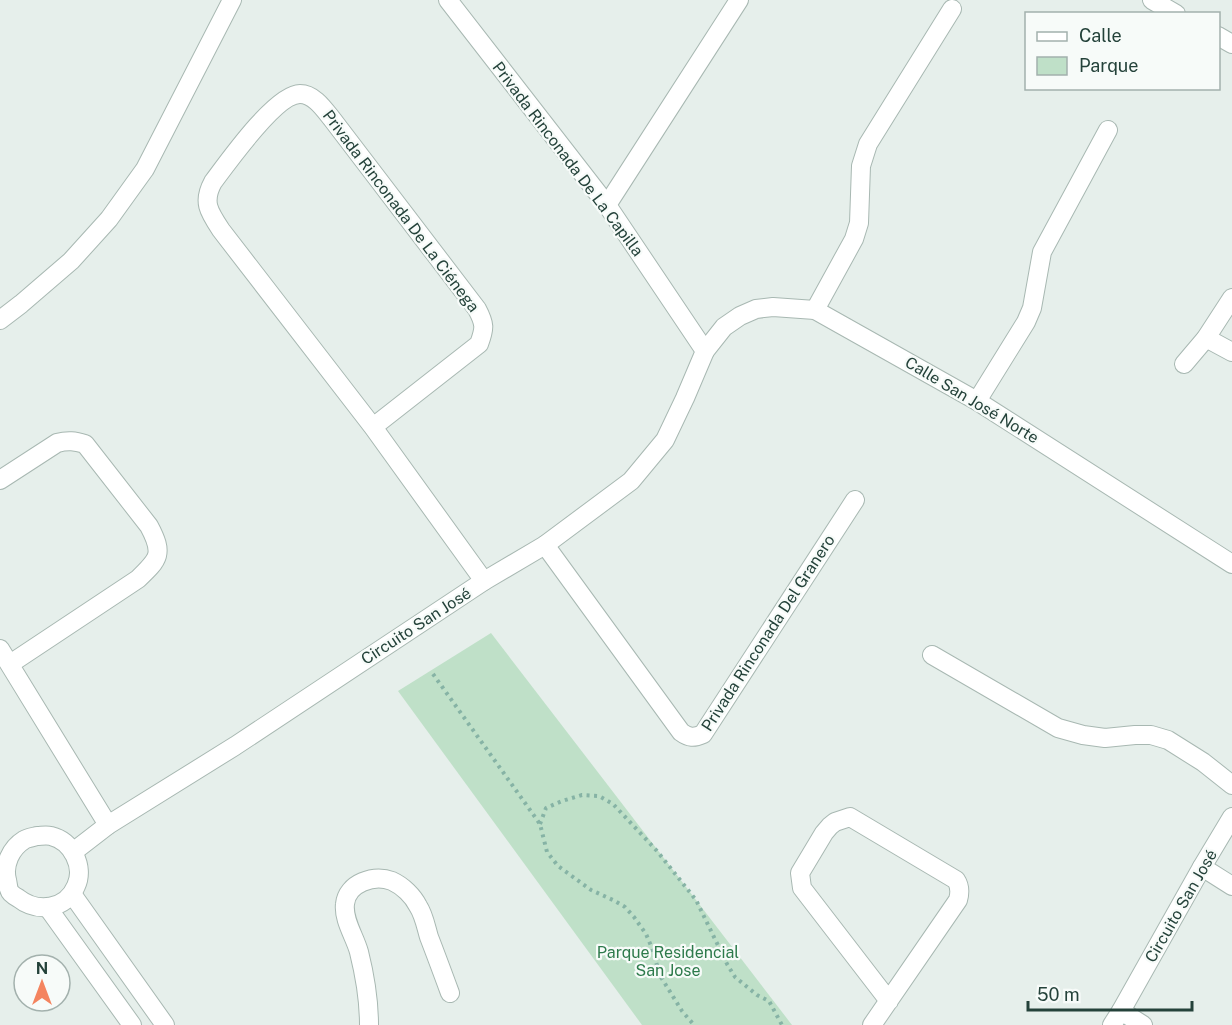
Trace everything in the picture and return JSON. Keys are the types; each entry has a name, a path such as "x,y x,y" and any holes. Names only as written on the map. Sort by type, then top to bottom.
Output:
{"street":[{"path":"0,320 71,261 115,211 145,169 232,0"},
{"name":"Privada Rinconada De La Capilla","path":"448,0 607,205 705,351"},
{"path":"607,205 740,0"},
{"path":"1152,0 1173,12"},
{"path":"815,310 857,231 861,166 868,144 952,9"},
{"name":"Privada Rinconada De La Ciénega","path":"372,427 479,345 483,333 483,319 332,118 319,103 308,96 294,95 283,100 269,113 213,182 208,191 207,205 210,214 372,427 484,581"},
{"path":"977,401 1026,322 1035,295 1042,252 1108,130"},
{"path":"1184,364 1206,338 1232,298"},
{"name":"Calle San José Norte","path":"705,351 724,327 756,309 773,307 815,310 977,401 1232,564"},
{"path":"1206,338 1232,352"},
{"name":"Circuito San José","path":"73,852 108,825 235,746 484,581 545,545 631,481 665,440 705,351"},
{"path":"0,480 57,443 75,441 85,444 149,526 156,539 158,547 154,564 138,579 5,657 108,825"},
{"name":"Privada Rinconada Del Granero","path":"545,545 681,732 695,738 703,734 855,500"},
{"path":"932,656 1058,728 1105,738 1151,735 1168,740 1203,762 1232,785"},
{"path":"872,1025 889,1001 958,900 960,894 956,880 850,817 835,822 824,833 800,873 800,881 807,895 889,1001"},
{"name":"Circuito San José","path":"1116,1018 1232,817"},
{"path":"37,836 51,836 64,842 78,862 77,884 72,894 62,903 48,908 26,905 5,896 7,862 13,850 24,840 37,836"},
{"path":"1202,867 1232,886"},
{"path":"369,1025 369,1002 359,951 344,905 346,897 356,884 367,880 382,879 391,881 406,890 419,907 450,993"},
{"path":"72,894 165,1025"},
{"path":"48,908 132,1025"},
{"path":"1116,1018 1143,1025"}],"path":[{"path":"433,674 540,824 547,852 558,866 591,890 626,908 634,917 646,934 659,974 676,1002 694,1025"},
{"path":"540,824 546,808 582,795 599,796 613,804 657,851 696,900 735,977 757,995 769,1000 782,1025"}],"green space":[{"name":"Parque Residencial San Jose","path":"491,633 792,1025 642,1025 398,691"}]}
